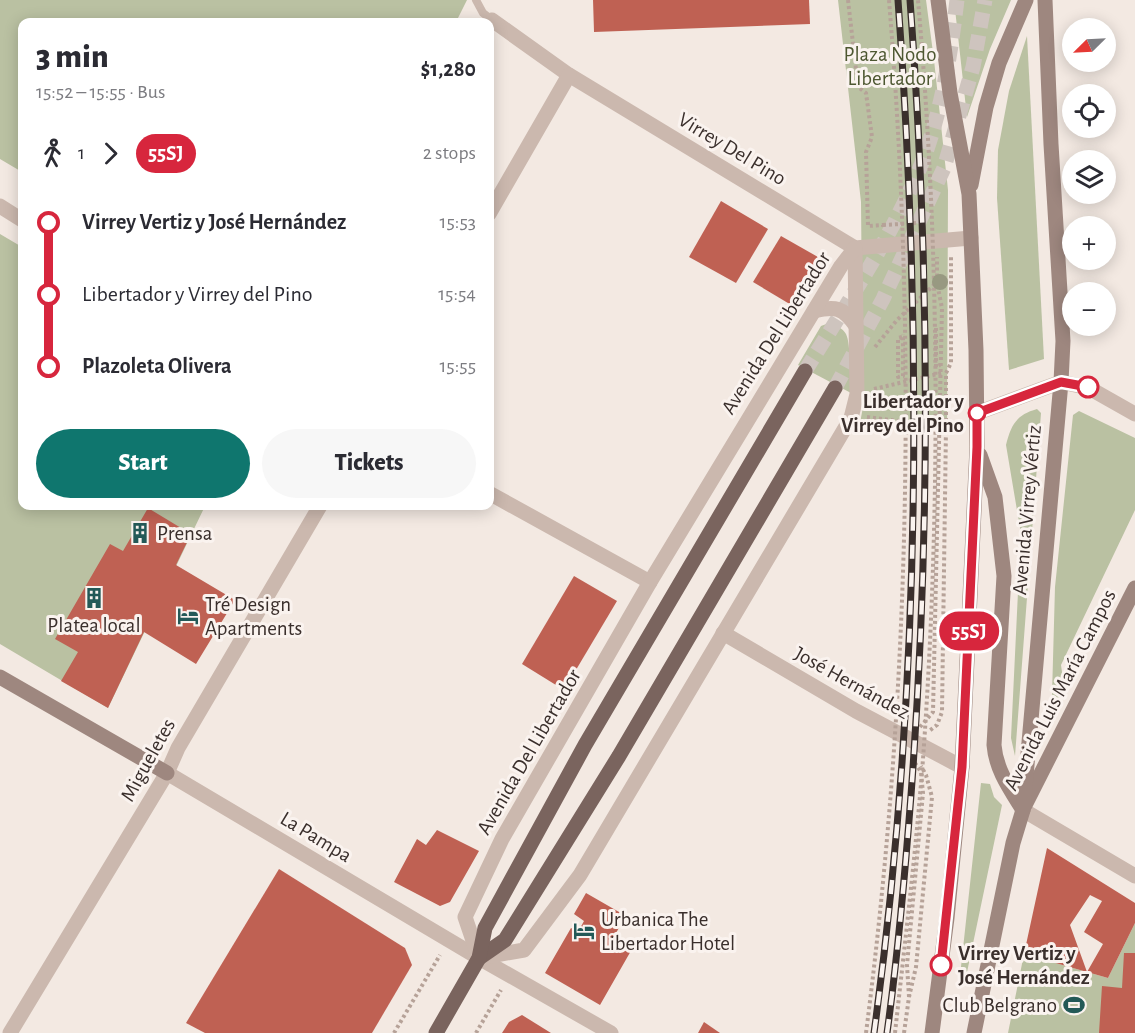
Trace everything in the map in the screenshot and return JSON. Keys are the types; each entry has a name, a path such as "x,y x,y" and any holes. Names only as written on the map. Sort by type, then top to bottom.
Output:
{"main road":[{"path":"932,1033 947,918 962,767 977,447 976,350 969,194 950,93 938,0"},
{"path":"969,194 999,63 1026,0"},
{"path":"1045,0 1050,133 1063,341 1061,382"},
{"path":"436,1033 479,958 484,928 585,745 805,371"},
{"name":"Avenida Virrey Vértiz","path":"974,1033 1013,843 1023,810 1061,382"},
{"path":"479,958 505,940 619,756 835,388"},
{"path":"977,447 994,497 1004,576 994,734 995,760 1023,810"},
{"name":"Avenida Luis María Campos","path":"1023,810 1135,588"},
{"name":"La Pampa","path":"0,676 167,773"}],"street":[{"name":"Virrey Del Pino","path":"494,21 569,75 855,248"},
{"path":"494,205 569,75"},
{"path":"0,206 18,217"},
{"path":"855,248 971,238"},
{"name":"Avenida Del Libertador","path":"855,248 859,417 723,633 580,875 524,950 479,958 465,917 502,839 650,582 841,266 855,248"},
{"path":"814,311 828,307 835,308 848,313 856,326"},
{"path":"977,413 1061,382 1089,388 1135,414"},
{"path":"494,496 650,582"},
{"name":"Migueletes","path":"10,1033 167,773 184,738 318,510"},
{"name":"José Hernández","path":"723,633 856,711 962,767"},
{"name":"La Pampa","path":"167,773 479,958 611,1033"},
{"path":"1023,810 1135,876"}],"lane":[{"path":"476,0 483,13 489,18"}],"path":[{"path":"848,0 858,87 866,93 872,137 866,152 868,226 937,221 944,240 951,363 943,373 938,425 933,712 917,731 918,762 926,775 932,796 916,967 904,1033"},
{"path":"889,0 898,114 903,231 903,336 903,376 898,377 898,338 903,336"},
{"path":"918,0 933,223 936,367 940,366 941,330 936,330"},
{"path":"881,246 883,225"},
{"path":"909,997 907,965 923,793 921,772 912,754 922,734 937,725 942,712 946,427 942,308 937,283 944,240"},
{"path":"869,354 897,320 937,283"},
{"path":"895,1033 916,839 928,671 933,551 936,330"},
{"path":"866,1033 887,847 897,696 905,461 903,336"},
{"path":"869,381 870,390 943,373"},
{"path":"859,417 867,408"},
{"path":"859,417 946,427"},
{"path":"394,1033 449,940"}],"green space":[{"path":"0,0 467,0 458,18 18,18 18,170 0,159"},
{"name":"Plaza Nodo Libertador","path":"838,0 926,0 948,190 947,431 860,423 863,407 861,202"},
{"path":"954,0 1011,0 990,49 967,117"},
{"path":"1027,36 1044,359 1009,370 997,198 998,150 1009,91"},
{"path":"0,234 18,245 18,510 203,510 108,708 0,644"},
{"path":"829,323 843,330 848,339 851,393 798,365 821,326"},
{"path":"1037,409 1041,413 1015,756 1011,738 1020,528 1006,445 1015,422 1024,414"},
{"path":"1079,411 1135,438 1135,510 1061,665 1065,693 1057,700 1052,695 1055,587 1073,415"},
{"path":"981,783 990,784 994,797 1002,805 966,977 960,976"},
{"name":"Club Belgrano","path":"1135,923 1135,1033 1008,1033 1024,954 1108,978"}],"building":[{"path":"593,0 809,0 810,24 594,32"},
{"path":"721,201 768,229 736,283 689,257"},
{"path":"781,236 825,261 798,309 753,282"},
{"path":"147,510 151,510 191,534 176,565 235,600 196,664 144,632 108,708 61,681 78,652 55,639 110,544 123,551"},
{"path":"574,576 617,601 564,690 522,664"},
{"path":"437,830 479,851 450,902 440,906 394,882 417,839 426,845"},
{"path":"1047,848 1135,903 1135,923 1108,978 1087,972 1024,954","holes":["1090,895 1102,901 1084,932 1103,944 1087,972 1070,925"]},
{"path":"279,869 405,948 412,965 372,1033 205,1033 186,1023"},
{"path":"586,893 626,916 613,938 632,949 600,1005 545,973 571,928 578,932 584,921 574,914"},
{"path":"1124,953 1135,953 1135,1033 1099,1033 1102,986 1122,988"},
{"path":"522,1015 551,1033 502,1033 509,1022"},
{"path":"704,1022 720,1033 698,1033"}],"tunnel":[{"path":"805,371 871,264 915,180 926,152 942,96 957,0"},
{"path":"835,388 883,299 944,168 973,67 985,0"}],"railway":[{"path":"874,1033 890,905 901,776 909,647 913,517 914,388 911,258 898,0"},
{"path":"887,1033 895,974 911,795 918,695 925,497 924,298 917,100 910,0"}],"bus line":[{"name":"55SJ","path":"941,965 962,767 977,413 1061,382 1088,387"}],"place":[{"name":"Libertador y Virrey del Pino","path":"977,413"},
{"name":"Prensa","path":"140,533"},
{"name":"Platea local","path":"94,598"},
{"name":"Tré Design Apartments","path":"188,616"},
{"name":"Urbanica The Libertador Hotel","path":"584,931"},
{"name":"Virrey Vertiz y José Hernández","path":"941,965"},
{"name":"Club Belgrano","path":"1074,1005"}]}
